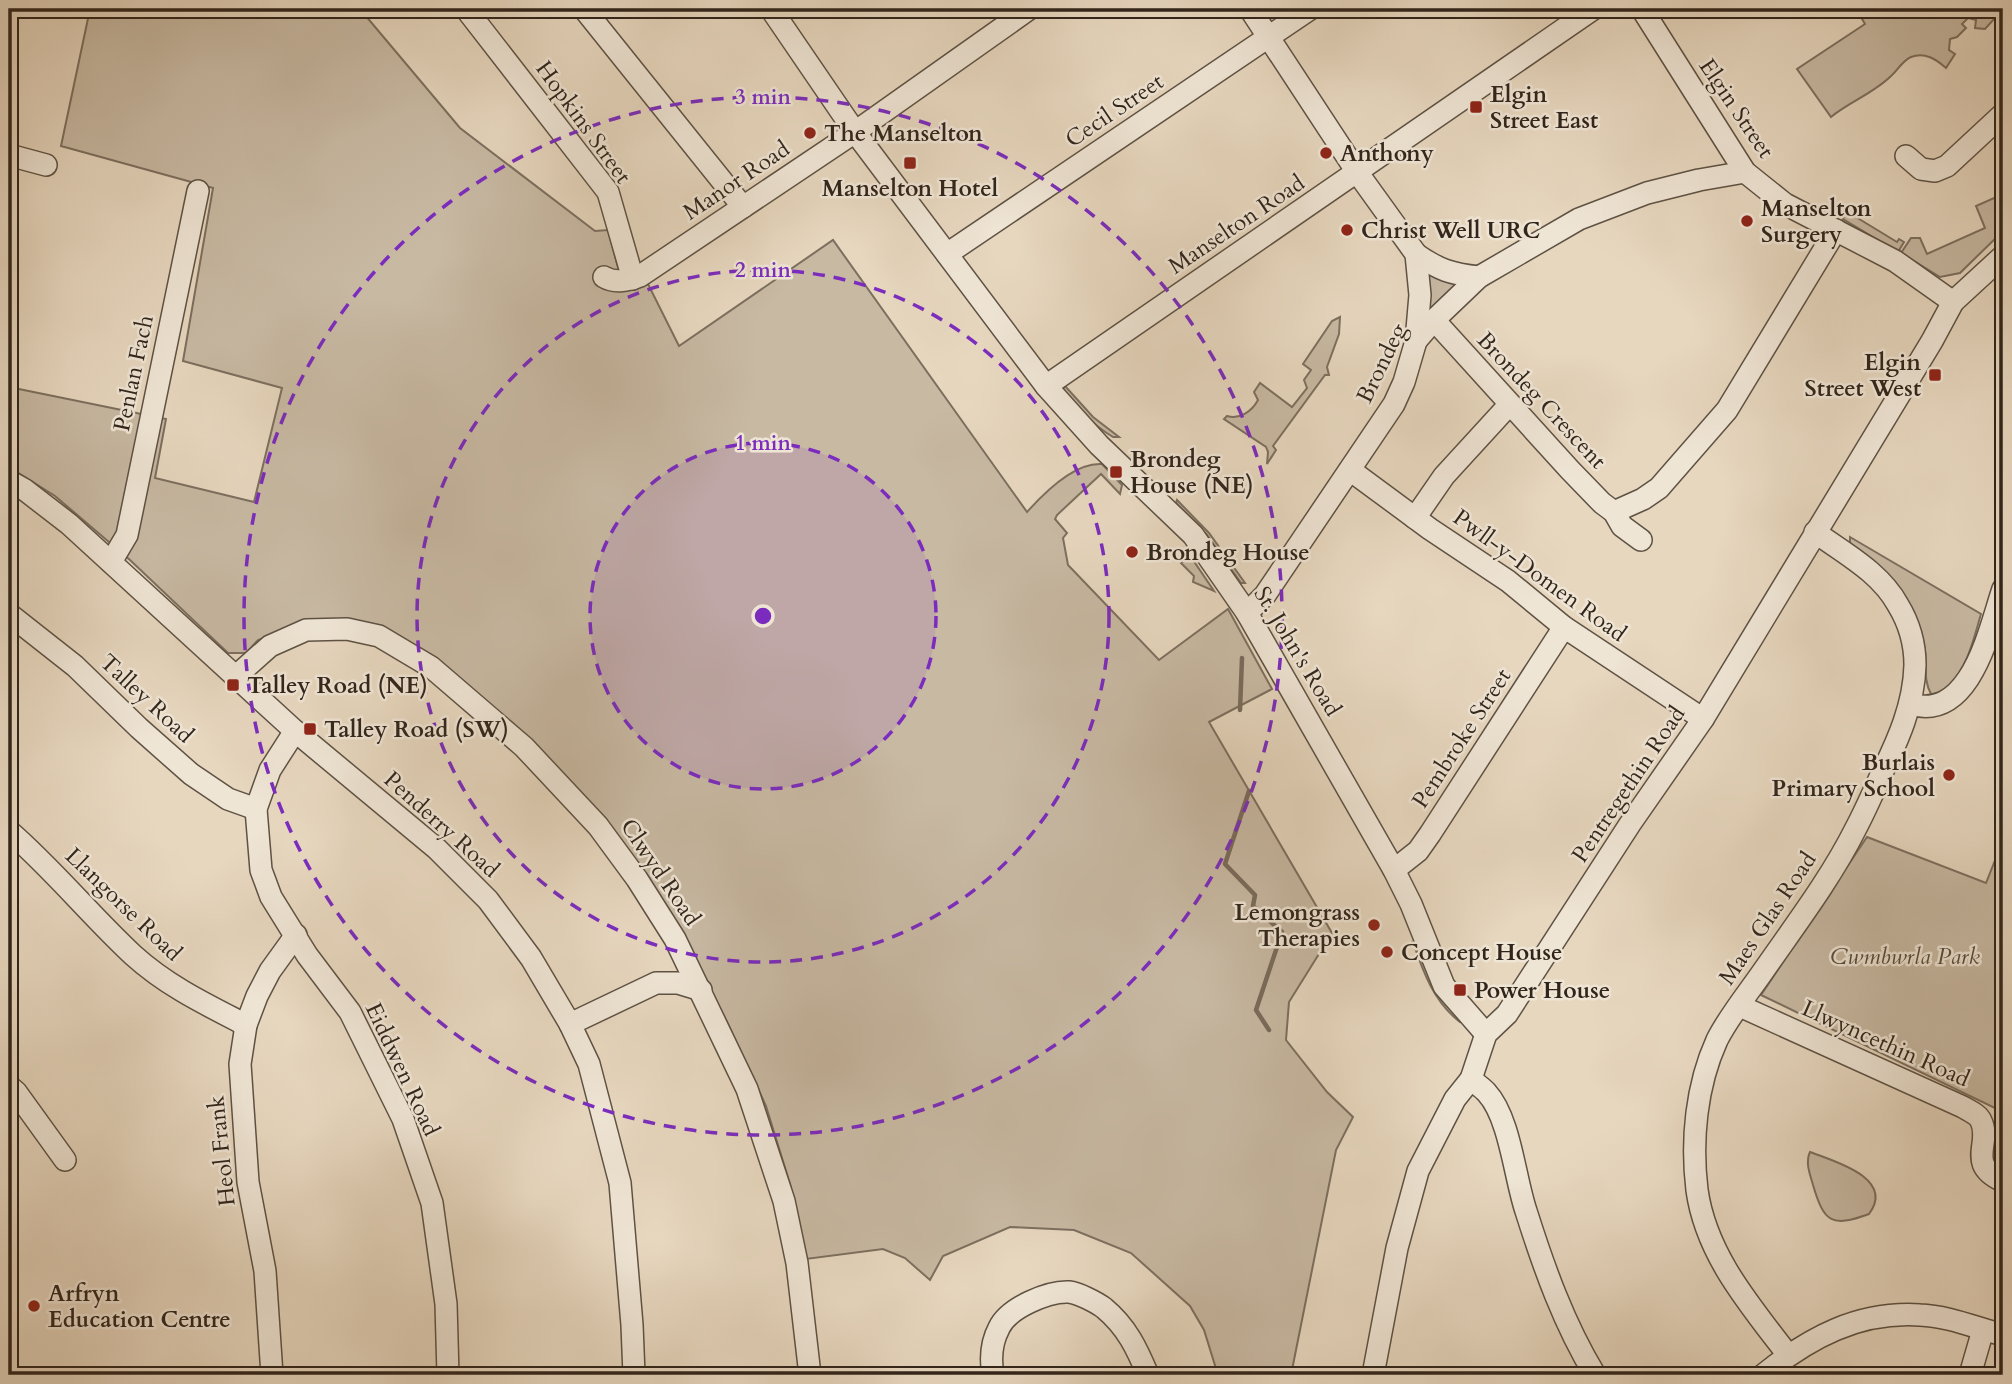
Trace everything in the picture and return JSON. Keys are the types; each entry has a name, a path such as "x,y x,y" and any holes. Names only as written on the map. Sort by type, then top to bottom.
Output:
{"street":[{"name":"Hopkins Street","path":"466,9 608,192 633,279"},
{"path":"584,9 743,207"},
{"name":"St. John's Road","path":"771,9 855,132 1046,386 1099,445 1193,535 1248,613 1394,870 1411,904 1444,986 1486,1034"},
{"name":"Manor Road","path":"633,279 855,132 1029,9"},
{"path":"1250,9 1357,172 1416,254 1434,267 1451,274 1479,277"},
{"name":"Cecil Street","path":"947,254 1310,9"},
{"name":"Manselton Road","path":"1046,386 1594,9"},
{"name":"Elgin Street","path":"1642,9 1745,173 1785,204 1895,261 1952,302"},
{"path":"1906,156 1921,169 1938,170 1947,166 2003,114"},
{"path":"9,155 46,165"},
{"name":"Brondeg","path":"1248,613 1265,595 1394,404 1404,382 1416,341 1479,277 1579,219 1647,193 1699,180 1745,173"},
{"name":"Penlan Fach","path":"111,562 127,535 198,191"},
{"path":"1614,512 1643,499 1658,488 1727,410 1836,230"},
{"path":"1416,254 1420,295 1416,341"},
{"name":"Pentregethin Road","path":"1373,1375 1397,1248 1418,1171 1455,1099 1471,1079 1486,1034 1507,1014 1630,824 1703,719 1932,341 1952,302 2003,256"},
{"path":"604,277 611,281 633,279"},
{"name":"Brondeg Crescent","path":"1434,320 1509,405 1602,503 1614,512 1622,526 1642,540"},
{"path":"1415,518 1444,476 1509,405"},
{"name":"Pwll-y-Domen Road","path":"1350,470 1508,581 1564,627 1703,719"},
{"name":"Penderry Road","path":"9,481 69,524 295,731 437,849 488,900 531,958 570,1024 589,1064 620,1183 634,1375"},
{"name":"Maes Glas Road","path":"1788,1355 1723,1267 1707,1227 1697,1192 1697,1107 1707,1066 1718,1038 1818,892 1856,829 1901,733 1910,704 1915,666 1913,645 1899,607 1889,590 1875,575 1815,532"},
{"path":"1910,704 1933,706 1949,701 1963,687 1976,666 2003,589"},
{"name":"Talley Road","path":"9,614 75,666 191,774 228,799 256,809"},
{"name":"Pembroke Street","path":"1394,870 1418,851 1430,834 1564,627"},
{"name":"Clwyd Road","path":"235,677 270,646 306,630 347,629 379,636 431,667 524,747 598,826 637,879 675,939 747,1089 784,1201 796,1263 810,1375"},
{"name":"Eiddwen Road","path":"295,731 270,770 256,809 261,870 271,897 307,955 350,1012 403,1119 432,1203 446,1304 448,1375"},
{"name":"Llangorse Road","path":"9,831 36,855 134,956 172,986 246,1026"},
{"name":"Heol Frank","path":"272,1375 265,1271 247,1182 240,1064 246,1026 270,971 296,935"},
{"path":"656,983 668,964 675,939"},
{"path":"570,1024 656,983 678,983 701,990"},
{"name":"Llwyncethin Road","path":"1740,1006 1979,1117 1984,1130 1980,1152 1985,1167 2003,1181"},
{"path":"1471,1079 1489,1095 1502,1118 1525,1208 1545,1268 1565,1321 1595,1375"},
{"path":"9,1086 65,1160"},
{"path":"993,1375 990,1355 999,1325 1023,1305 1045,1296 1070,1292 1103,1307 1134,1341 1148,1375"},
{"path":"1763,1375 1816,1337 1846,1325 1879,1317 1921,1315 1950,1320 1993,1333 1970,1375"}],"green space":[{"path":"90,9 360,9 460,128 595,231 608,230 619,271 647,282 679,346 833,240 1027,512 1060,481 1091,465 1102,464 1122,485 1120,494 1101,474 1057,515 1055,519 1067,533 1063,538 1068,565 1159,660 1228,609 1272,689 1209,722 1332,933 1289,1002 1286,1040 1327,1092 1353,1117 1336,1150 1291,1375 1218,1375 1204,1330 1190,1306 1131,1253 1074,1230 1010,1227 943,1256 930,1280 905,1258 883,1249 806,1259 790,1184 766,1106 693,955 649,881 410,644 301,624 258,640 246,653 228,653 130,560 55,496 9,467 9,387 166,419 155,478 254,502 282,388 183,361 213,188 61,146"},
{"path":"1856,9 2003,9 2003,21 1994,19 1985,29 1975,28 1976,20 1968,18 1962,24 1966,28 1957,37 1950,39 1949,50 1955,54 1946,68 1930,57 1911,57 1884,82 1831,117 1797,69 1865,24"},
{"path":"2003,194 2003,231 1960,273 1940,277 1901,253 1911,238 1920,238 1927,254 1985,228 1976,206"},
{"path":"1846,211 1897,242 1899,239 1904,242 1898,252 1843,219"},
{"path":"1427,270 1453,280 1458,285 1428,312"},
{"path":"1340,317 1339,334 1327,367 1329,375 1325,375 1273,446 1276,450 1267,464 1266,447 1224,419 1227,416 1241,416 1252,408 1258,400 1254,392 1260,383 1292,407 1307,388 1304,380 1311,370 1303,364 1332,321"},
{"path":"1065,386 1093,417 1119,437 1113,437 1085,416 1063,388"},
{"path":"1177,500 1209,533 1245,583 1241,583 1207,535 1176,503"},
{"path":"1850,537 1981,614 1959,675 1942,692 1931,694 1929,689 1922,634 1908,603 1888,577 1850,543"},
{"path":"1188,557 1193,560 1214,591 1193,582 1194,576 1181,563"},
{"name":"Cwmbwrla Park","path":"1867,837 1986,883 2003,840 2003,1112 1761,995"},
{"path":"1413,942 1464,1020 1460,1022 1436,996"},
{"path":"1810,1152 1846,1166 1868,1181 1874,1190 1875,1201 1869,1214 1837,1221 1826,1214 1809,1173"}],"waterway":[{"path":"1240,710 1242,658"},
{"path":"1249,791 1225,864 1255,895 1253,906 1282,932 1256,1010 1269,1030"}],"place":[{"name":"Elgin Street East","path":"1476,107"},
{"name":"The Manselton","path":"810,133"},
{"name":"Anthony","path":"1326,153"},
{"name":"Manselton Hotel","path":"910,163"},
{"name":"Manselton Surgery","path":"1747,221"},
{"name":"Christ Well URC","path":"1347,230"},
{"name":"Elgin Street West","path":"1935,375"},
{"name":"Brondeg House (NE)","path":"1116,472"},
{"name":"Brondeg House","path":"1132,552"},
{"name":"Talley Road (NE)","path":"233,685"},
{"name":"Talley Road (SW)","path":"310,729"},
{"name":"Burlais Primary School","path":"1949,775"},
{"name":"Lemongrass Therapies","path":"1374,925"},
{"name":"Concept House","path":"1387,952"},
{"name":"Power House","path":"1460,990"},
{"name":"Arfryn Education Centre","path":"34,1306"}]}
